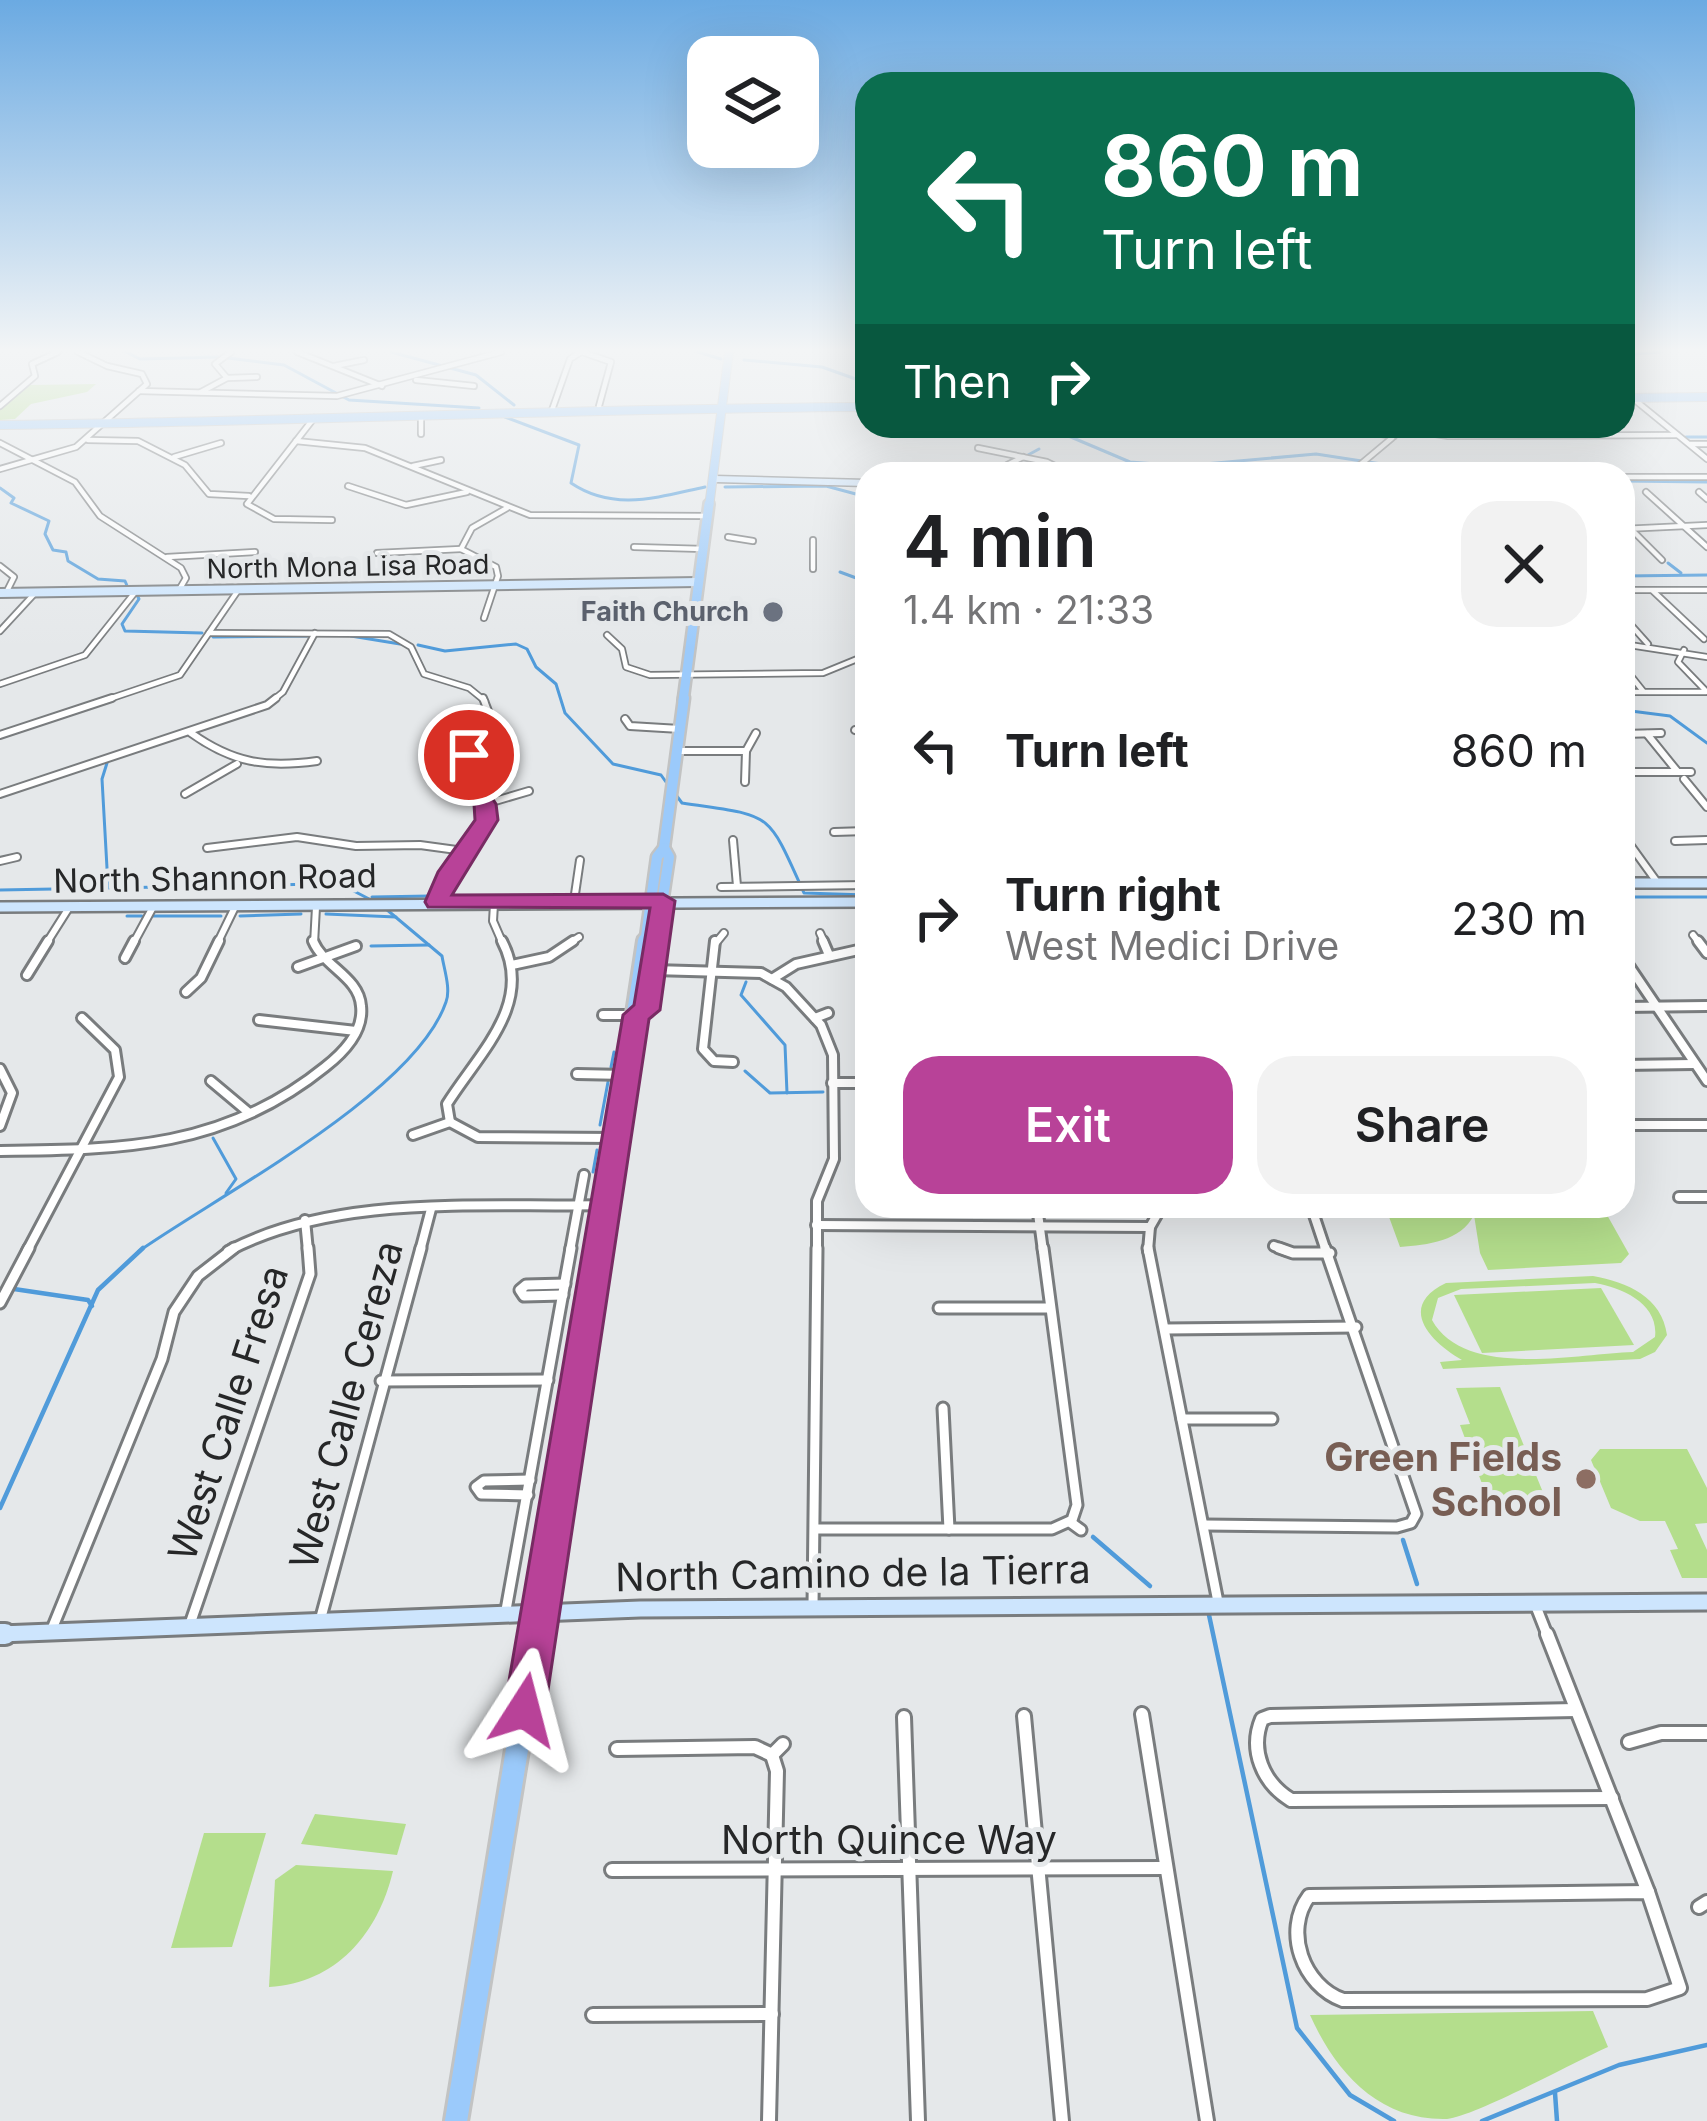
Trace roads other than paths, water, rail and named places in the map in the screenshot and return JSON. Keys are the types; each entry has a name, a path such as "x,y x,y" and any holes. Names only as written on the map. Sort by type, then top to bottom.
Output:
{"main road":[{"path":"456,2121 627,1075 633,1009 669,857 664,848 674,771 682,757 677,751 697,582 718,451"},
{"path":"691,651 699,631 709,559 705,552"},
{"path":"636,1015 647,1010 658,901"}],"street":[{"path":"18,451 80,486 100,516 186,575 179,590"},
{"path":"0,470 68,451"},
{"path":"160,451 185,465 202,494 249,496"},
{"path":"173,457 194,451"},
{"path":"249,496 287,451"},
{"path":"372,451 506,508 552,518 710,515"},
{"path":"993,451 1045,462"},
{"path":"1013,462 1023,457"},
{"path":"411,467 442,460"},
{"path":"1635,477 1707,477"},
{"path":"715,479 855,483"},
{"path":"348,486 406,506 468,492"},
{"path":"1646,492 1707,547"},
{"path":"1700,492 1707,499"},
{"path":"249,496 252,511 266,517 332,520"},
{"path":"461,549 473,525 506,508"},
{"path":"1635,526 1707,525"},
{"path":"1635,534 1662,560"},
{"path":"728,537 753,541"},
{"path":"813,540 813,569"},
{"path":"634,547 705,552"},
{"path":"376,553 461,549 496,567 484,618"},
{"path":"165,558 192,552 255,553"},
{"path":"0,566 14,578 3,592"},
{"name":"North Mona Lisa Road","path":"3,592 697,582"},
{"path":"0,735 180,675 238,590"},
{"path":"1635,590 1705,591"},
{"path":"1652,590 1705,639 1684,650 1678,662 1706,692"},
{"path":"0,684 85,655 136,591"},
{"path":"0,631 36,592"},
{"path":"1635,629 1649,645"},
{"path":"0,794 273,702 316,632"},
{"path":"209,633 373,632 411,647 416,670 486,700 494,717 490,734 469,755 464,771 485,804 487,820 437,902"},
{"path":"607,635 622,649 626,667 650,675 823,673 855,661"},
{"path":"1635,644 1707,657"},
{"path":"1635,681 1644,692"},
{"path":"1635,692 1706,692"},
{"path":"625,719 630,726 680,729"},
{"path":"190,732 237,764 317,761"},
{"path":"745,782 746,751 756,733"},
{"path":"1635,734 1661,734"},
{"path":"1647,734 1707,807"},
{"path":"677,751 746,751"},
{"path":"185,794 237,764"},
{"path":"1635,773 1681,776 1691,772"},
{"path":"485,804 529,790"},
{"path":"834,832 855,831"},
{"path":"207,848 297,837 356,847 420,845 464,851"},
{"path":"733,840 737,886"},
{"path":"1675,841 1707,840"},
{"path":"1635,851 1658,883"},
{"path":"0,861 17,857"},
{"path":"574,901 580,860"},
{"path":"1635,883 1707,883"},
{"path":"721,887 855,885"},
{"path":"450,1122 449,1099 507,1011 512,965 491,924 494,901"},
{"name":"North Shannon Road","path":"0,907 855,902"},
{"path":"27,975 70,906"},
{"path":"124,958 153,907"},
{"path":"186,992 201,978 236,907"},
{"path":"0,1151 171,1142 248,1112 325,1068 356,1031 362,1014 358,993 320,959 310,942 316,907"},
{"path":"724,933 715,941 703,1049 714,1061 733,1062"},
{"path":"820,934 830,955"},
{"path":"1693,934 1707,953"},
{"path":"512,965 549,957 579,937"},
{"path":"298,967 356,946"},
{"path":"772,979 796,964 855,950"},
{"path":"653,970 748,970 772,979 815,1018 829,1040 834,1159 817,1201 813,1606"},
{"path":"1635,974 1707,1082"},
{"path":"358,993 373,989"},
{"path":"1635,1007 1707,1006"},
{"path":"815,1018 828,1013"},
{"path":"604,1015 636,1015"},
{"path":"0,1303 119,1077 122,1059 112,1043 82,1018"},
{"path":"259,1020 356,1031"},
{"path":"1635,1065 1695,1064"},
{"path":"0,1069 12,1093 0,1126"},
{"path":"577,1074 627,1075"},
{"path":"211,1081 248,1112"},
{"path":"832,1083 855,1083"},
{"path":"413,1135 450,1122 478,1137 616,1138"},
{"path":"1635,1125 1707,1125"},
{"path":"506,1610 584,1175"},
{"path":"1679,1197 1707,1197"},
{"path":"52,1630 162,1359 170,1318 183,1293 207,1267 238,1245 304,1220 341,1212 606,1205"},
{"name":"West Calle Cereza","path":"320,1617 430,1210"},
{"path":"815,1529 1052,1529 1075,1524 1077,1504 1039,1218"},
{"path":"1155,1218 1148,1253 1218,1602"},
{"path":"1204,1525 1414,1524 1416,1510 1316,1218"},
{"name":"West Calle Fresa","path":"190,1624 310,1274 304,1220"},
{"path":"817,1225 1150,1227"},
{"path":"1274,1246 1293,1253 1330,1252"},
{"path":"0,1278 14,1278"},
{"path":"939,1308 1050,1308"},
{"path":"1165,1329 1356,1328"},
{"path":"381,1381 548,1380"},
{"path":"943,1408 949,1529"},
{"path":"1182,1419 1272,1419"},
{"path":"527,1495 481,1494 476,1487 484,1481 530,1480"},
{"name":"North Camino de la Tierra","path":"0,1634 506,1610 1218,1602 1707,1603"},
{"path":"1535,1603 1612,1798 1648,1892 1682,1984 1647,1999 1343,2000 1321,1994 1307,1974 1298,1928 1304,1898 1648,1892"},
{"path":"1576,1711 1262,1719 1256,1731 1262,1766 1280,1796 1303,1801 1612,1798"},
{"path":"1142,1714 1208,2121"},
{"path":"1024,1716 1062,2121"},
{"path":"904,1717 918,2121"},
{"path":"1629,1742 1661,1733 1707,1732"},
{"path":"617,1749 777,1749 769,2121"},
{"name":"North Quince Way","path":"612,1870 1166,1868"},
{"path":"593,2015 772,2014"}],"waterway":[{"path":"578,451 571,483 603,497 636,500 705,487"},
{"path":"1028,455 1035,451"},
{"path":"1104,451 1130,462"},
{"path":"1227,462 1316,454 1368,462"},
{"path":"1635,481 1707,482"},
{"path":"725,487 826,486 855,494"},
{"path":"0,488 14,498 11,503 49,521 45,534 53,550 66,552 68,561 98,579 125,581 128,588"},
{"path":"1668,563 1681,573"},
{"path":"840,572 855,578"},
{"path":"1635,576 1707,575"},
{"path":"136,593 139,599 122,624 125,631 202,633"},
{"path":"213,637 307,636"},
{"path":"351,636 400,644"},
{"path":"418,645 445,651 516,644 527,649 536,667 556,684 565,713 613,764 661,775 666,782"},
{"path":"1635,712 1670,716 1707,743"},
{"path":"107,763 102,779 108,886"},
{"path":"676,795 682,803 763,821 782,845 804,893 855,895"},
{"path":"0,890 322,884 348,888 373,901"},
{"path":"372,897 430,896"},
{"path":"1635,897 1707,897"},
{"path":"386,909 396,917"},
{"path":"240,916 301,914"},
{"path":"326,914 396,917"},
{"path":"127,916 142,916"},
{"path":"153,916 221,916"},
{"path":"396,917 429,945"},
{"path":"141,1249 311,1140 396,1071 427,1037 446,1002 442,956 429,945"},
{"path":"371,946 429,945"},
{"path":"746,982 741,995 785,1045 787,1093"},
{"path":"611,1067 614,1052"},
{"path":"745,1071 770,1093 787,1093"},
{"path":"600,1125 608,1082"},
{"path":"787,1093 823,1092"},
{"path":"213,1138 236,1179 226,1193"},
{"path":"593,1172 597,1150"},
{"path":"91,1305 98,1290 141,1249"},
{"path":"14,1289 88,1300 91,1305"},
{"path":"0,1508 91,1305"},
{"path":"1093,1537 1150,1586"},
{"path":"1403,1540 1417,1584"},
{"path":"1209,1615 1297,2028 1350,2095 1394,2121"},
{"path":"1482,2121 1619,2065 1707,2045"},
{"path":"1555,2093 1557,2121"}],"place":[{"name":"Faith Church","path":"773,612"},
{"name":"Green Fields School","path":"1586,1479"}]}
